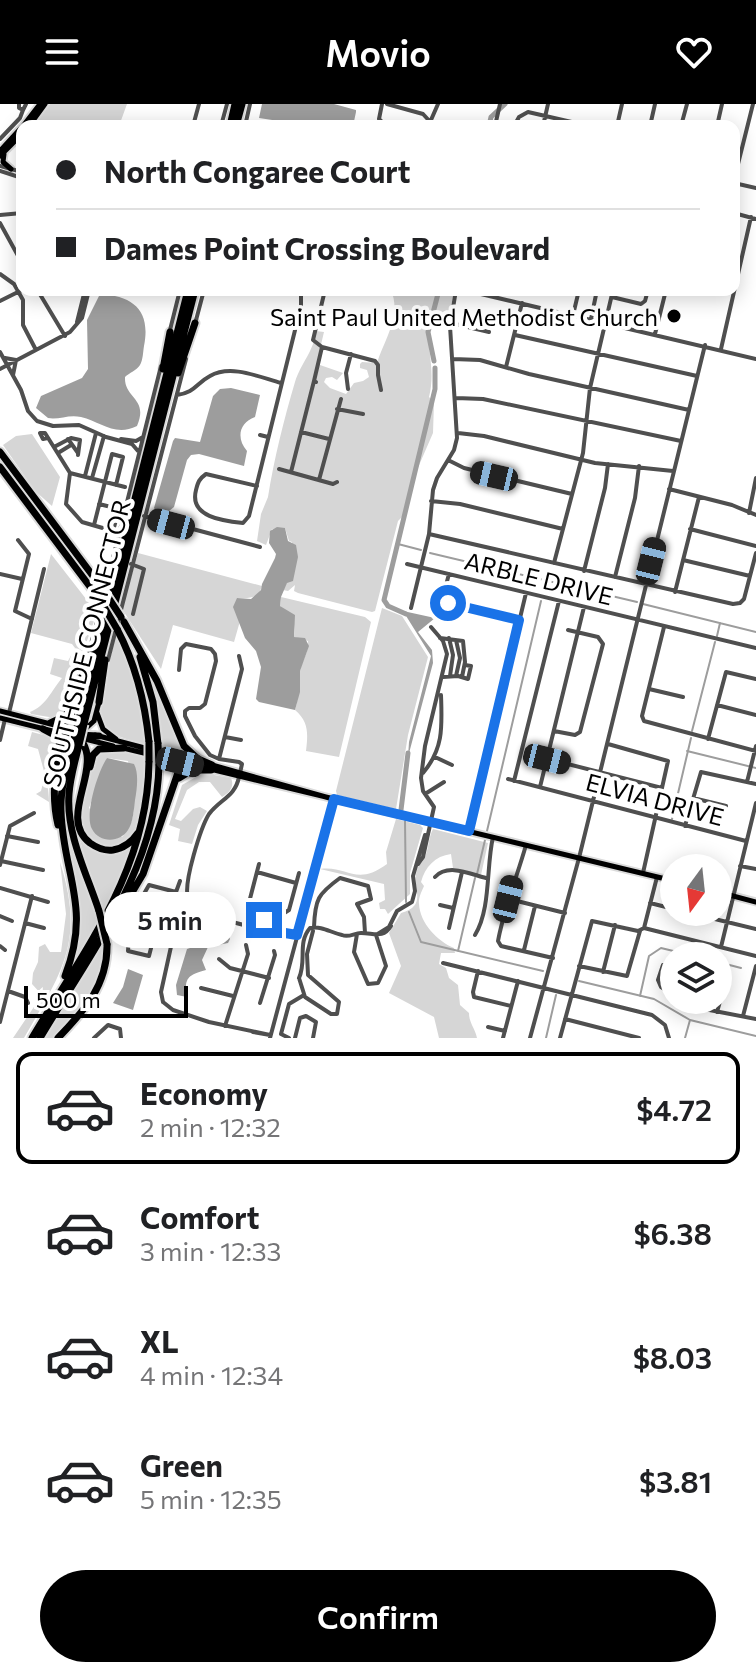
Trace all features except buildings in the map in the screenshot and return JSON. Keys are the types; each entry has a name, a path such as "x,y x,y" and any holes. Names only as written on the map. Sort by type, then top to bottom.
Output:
{"highway":[{"name":"SOUTHSIDE CONNECTOR","path":"58,1038 87,1007 97,992 105,969 107,944 72,831 70,785 111,593 186,296"},
{"name":"SOUTHSIDE CONNECTOR","path":"41,1023 62,984 73,952 77,911 61,809 63,783 108,633 193,296"},
{"path":"164,413 195,323"},
{"path":"136,495 170,332"},
{"path":"0,452 122,619 157,681 182,749 177,759 176,783 143,874 88,957"},
{"path":"0,467 100,600 117,629 142,694 149,742 144,816 136,850 121,888 32,1038"},
{"path":"75,693 111,593"},
{"path":"40,1038 123,898 142,857 154,812 159,764 148,680 122,619"},
{"path":"99,702 108,633"},
{"path":"42,725 60,740 61,753"},
{"path":"62,730 95,738"},
{"path":"79,734 86,749 87,761 78,812 79,826 86,839 93,845 110,850 124,847 133,839 144,816"},
{"path":"74,881 54,801 61,753 67,743 79,734"},
{"path":"178,737 191,754 213,769"},
{"path":"78,812 93,755 103,747 122,745"},
{"path":"81,857 76,812 87,761"},
{"path":"176,783 188,771 213,769"}],"main road":[{"path":"1,153 16,136"},
{"path":"1,153 16,139"},
{"path":"1,153 3,162 11,169"},
{"path":"75,693 71,715 79,734 94,721 99,702"},
{"path":"42,725 63,717 75,693"},
{"path":"97,712 103,729 122,745"},
{"path":"3,715 62,730"},
{"path":"3,715 62,730"},
{"path":"95,738 660,878"},
{"path":"264,781 334,799"},
{"path":"733,896 756,902"}],"street":[{"path":"19,104 19,109 26,106 40,108"},
{"path":"385,104 410,107 430,120 438,104"},
{"path":"544,120 548,104"},
{"path":"740,157 753,104"},
{"path":"518,120 523,114 561,120"},
{"path":"1,136 16,122"},
{"path":"0,169 16,172"},
{"path":"740,274 754,218"},
{"path":"0,226 16,253"},
{"path":"0,274 16,286"},
{"path":"22,296 23,325 36,350"},
{"path":"41,296 65,336"},
{"path":"0,369 65,336 82,318 86,296"},
{"path":"75,693 93,636 179,296"},
{"name":"SOUTHSIDE CONNECTOR","path":"99,702 124,590 202,296"},
{"path":"257,486 206,474 199,480 194,501 205,514 243,523 249,516 257,486 281,383 301,306 301,296"},
{"path":"324,296 313,338 315,343 377,363 381,390"},
{"path":"411,608 429,534 431,501 437,478 454,450 458,433 451,323 455,296"},
{"path":"491,296 756,359"},
{"path":"573,315 578,296"},
{"path":"591,319 596,296"},
{"path":"554,563 580,459 590,388 612,297 643,303 646,296"},
{"path":"655,334 664,296"},
{"path":"721,349 734,296"},
{"path":"506,367 522,303"},
{"path":"451,323 489,332"},
{"path":"515,335 697,376"},
{"path":"530,1038 594,800 705,345"},
{"path":"291,472 322,347"},
{"path":"1,354 16,360"},
{"path":"1,354 28,411 37,421 53,426 79,425 132,444 139,454"},
{"path":"348,389 346,373 351,354"},
{"path":"453,359 472,359 689,410"},
{"path":"13,377 16,360"},
{"path":"177,395 189,393 205,379 227,370 281,383"},
{"path":"179,387 189,393"},
{"path":"455,398 483,399 681,441"},
{"path":"319,480 341,399"},
{"path":"337,409 363,414"},
{"path":"301,432 329,439"},
{"path":"85,476 96,433"},
{"path":"458,433 608,464 673,471"},
{"path":"260,435 268,437"},
{"path":"104,436 134,441 143,436"},
{"path":"92,478 104,436"},
{"path":"48,438 70,473 66,504 79,520 113,531 119,509 99,504"},
{"path":"54,447 70,442 80,440 78,454 70,442"},
{"path":"58,453 70,442"},
{"path":"93,444 101,446"},
{"path":"94,525 112,454 123,457 116,485"},
{"path":"448,460 468,469 572,494"},
{"path":"584,571 608,464"},
{"path":"615,578 635,498 639,466"},
{"path":"279,469 337,482"},
{"path":"70,473 125,487"},
{"path":"749,513 756,478"},
{"path":"669,489 732,505 756,515"},
{"path":"675,592 699,497"},
{"path":"431,501 460,504 563,529"},
{"path":"144,516 260,547"},
{"path":"690,529 756,546"},
{"path":"429,534 733,604 741,602 756,553"},
{"path":"18,540 29,554 15,611 32,619"},
{"path":"683,560 750,576"},
{"path":"131,564 143,569 133,614"},
{"name":"ARBLE DRIVE","path":"407,564 756,648"},
{"path":"0,740 3,715 44,569"},
{"path":"0,574 22,579"},
{"path":"449,574 443,596 445,601 519,620"},
{"path":"469,831 526,593"},
{"name":"ELVIA DRIVE","path":"559,601 511,780 746,841"},
{"path":"540,787 584,607"},
{"path":"313,929 323,927 346,936 376,935 388,931 397,911 412,902 415,891 413,876 423,857 434,807 425,794 421,777 425,746 447,654 431,627"},
{"path":"664,627 642,716 644,721 756,749 747,782"},
{"path":"554,731 577,735 584,719 602,640 568,630"},
{"path":"440,638 463,641 465,665 471,666 468,679 443,677"},
{"path":"449,638 456,676"},
{"path":"456,640 460,658 456,676"},
{"path":"179,670 181,649 186,644 211,649 215,654 205,704 185,711 189,726 203,749 219,759 242,764 234,793 212,811 205,822 187,894 197,911 260,929 297,935"},
{"path":"219,759 242,669 239,656"},
{"path":"708,739 726,672 756,679"},
{"path":"421,777 435,757 443,729 440,689"},
{"path":"649,689 683,697"},
{"path":"717,705 756,715"},
{"path":"225,737 241,740"},
{"path":"608,744 668,761 643,873"},
{"path":"435,757 452,765"},
{"path":"547,759 662,788"},
{"path":"685,826 701,772 756,784"},
{"path":"425,794 444,782"},
{"path":"692,798 726,806"},
{"path":"191,930 180,927 174,933 161,992 163,1002 173,1010 270,1037 334,799"},
{"path":"732,900 756,803"},
{"path":"34,813 10,826 0,863 43,870"},
{"path":"7,836 38,842"},
{"path":"475,935 486,897 493,837"},
{"path":"526,845 508,899 498,943 553,958"},
{"path":"245,918 259,864"},
{"path":"740,866 756,869"},
{"path":"435,877 445,870 486,878"},
{"path":"257,872 296,883"},
{"path":"449,928 462,872"},
{"path":"247,909 263,916 278,917 289,910 299,873"},
{"path":"579,966 627,976 657,877"},
{"path":"304,954 308,977 339,1002 337,1014 331,1014 304,995 298,978 304,954 313,929 319,894 340,878 368,886 371,899 357,904 364,917 365,933"},
{"path":"180,881 175,897 168,905 141,899 149,885 175,897 187,894"},
{"path":"0,888 48,902"},
{"path":"0,1022 32,896"},
{"path":"508,899 565,913"},
{"path":"650,903 660,906"},
{"path":"158,920 135,914 130,922 128,951 149,956 162,905"},
{"path":"440,905 453,908"},
{"path":"523,951 535,906"},
{"path":"0,916 12,921"},
{"path":"260,929 263,916"},
{"path":"560,1038 592,921 699,942"},
{"path":"25,923 44,928"},
{"path":"732,923 756,929"},
{"path":"603,972 615,925"},
{"path":"357,934 354,952 368,984 378,983 386,966 376,935"},
{"path":"225,1026 248,954 246,945"},
{"path":"732,950 756,956"},
{"path":"260,1003 274,951"},
{"path":"219,959 230,968 269,978"},
{"path":"443,963 652,1015 663,1022 669,1038"},
{"path":"743,1016 756,966"},
{"path":"478,971 474,997 511,1006"},
{"path":"287,975 298,978"},
{"path":"503,1038 518,981"},
{"path":"201,988 233,996"},
{"path":"8,991 22,994 28,1003"},
{"path":"289,1038 281,1034 289,1004 304,995"},
{"path":"157,1006 163,1002"},
{"path":"730,1014 756,1019"},
{"path":"295,1038 300,1018 306,1016 316,1022 313,1038"},
{"path":"565,1019 639,1038"},
{"path":"94,1038 108,1025 120,1029 121,1038"},
{"path":"488,1027 505,1031"}],"shaded area":[{"path":"50,104 127,104 121,120 38,120"},
{"path":"262,104 334,104 356,110 354,120 259,118"},
{"path":"99,296 122,298 131,302 142,315 146,334 143,356 137,368 125,377 128,390 140,410 137,426 122,430 77,416 48,418 36,408 41,396 82,378 88,369 87,320"},
{"path":"393,296 453,296 449,315 431,314 428,334 432,375 429,397 434,402 433,433 398,521 375,611 372,612 298,593 294,591 295,585 288,591 283,590 287,582 292,542 285,528 272,529 266,545 257,541 291,396 316,331 324,332 319,353 320,365 343,373 337,380 332,377 324,382 346,394 354,383 369,377 367,370 360,368 362,362 377,363 391,328"},
{"path":"231,388 260,395 255,417 245,423 241,431 241,441 247,451 244,466 199,454 191,455 174,507 164,515 157,514 154,508 173,441 175,438 200,442 213,396 220,389"},
{"path":"32,434 60,477 52,506 35,491 3,445 16,436"},
{"path":"277,527 285,528 288,541 296,545 298,557 293,581 287,583 280,606 295,615 294,637 305,638 309,646 300,671 300,692 295,710 256,699 261,667 233,607 237,598 251,599 261,590 276,554 269,543 270,531"},
{"path":"138,553 262,586 253,597 238,598 237,616 240,621 234,642 173,625 161,669 122,609"},
{"path":"51,554 97,613 67,696 66,709 55,718 30,712 44,702 62,678 50,674 54,658 68,661 75,648 72,644 31,633"},
{"path":"281,597 365,617 371,622 339,757 306,751 306,729 303,719 295,710 308,641 294,637 294,623 280,606"},
{"path":"382,608 402,616 428,657 408,735 396,809 337,795 336,791"},
{"path":"403,611 435,618 418,632 432,650 433,663 408,757 431,656"},
{"path":"116,632 140,696 147,746 111,732 99,713"},
{"path":"141,653 181,749 179,756 161,751"},
{"path":"32,732 51,737 58,745 48,777 49,802 36,794 41,791 45,775 38,749 28,746"},
{"path":"75,743 67,805 101,920 71,970 79,907 65,827 63,793"},
{"path":"109,748 147,756 139,823 126,843 116,847 97,846 80,827 87,777 100,750","holes":["107,758 128,761 134,810 122,837 89,808"]},
{"path":"107,758 134,764 137,776 130,827 120,837 110,840 95,834 90,822 93,793"},
{"path":"203,773 231,778 232,787 222,797 210,782 199,782 187,790 175,819 181,821 193,809 200,807 207,811 198,825 192,844 178,841 180,829 169,825 182,785"},
{"path":"396,819 423,828 410,873 410,894 388,914 385,909 380,909 379,903 385,900 384,884 320,869 359,875 376,871 387,864 386,852"},
{"path":"433,829 488,843 481,875 453,868 451,854 432,863 421,882 424,886 419,902 422,918 430,930 454,948 455,953 441,953 439,964 446,968 449,978 458,985 460,1005 469,1013 477,1038 439,1038 434,1017 389,993 401,966 389,933 401,913 417,901 417,870 426,855"},
{"path":"78,830 105,851 131,843 134,850 103,915 85,862"},
{"path":"60,862 70,913 66,954 50,993 24,1038 13,1038 42,995 32,984 39,947 45,944 50,952 61,952 66,914"},
{"path":"210,921 226,930 230,939 228,943 208,947 202,960 206,970 188,979 187,997 177,995 176,985 187,949 202,944 209,933 207,924"},
{"path":"104,938 101,970 92,994 55,1038 42,1038"},
{"path":"128,969 143,975 133,1010 113,1003 123,987"}],"waterway":[{"path":"490,120 505,104"},
{"path":"434,361 428,332 437,296"},
{"path":"406,614 388,606 384,600 435,389 435,368"},
{"path":"398,544 421,550"},
{"path":"430,553 637,602"},
{"path":"487,831 541,601"},
{"path":"643,604 756,632"},
{"path":"717,636 720,623"},
{"path":"692,731 715,642"},
{"path":"672,819 691,738"},
{"path":"687,751 756,768"},
{"path":"401,810 408,753"},
{"path":"405,821 406,902"},
{"path":"477,874 485,840"},
{"path":"458,951 475,878"},
{"path":"409,912 421,942 543,971"},
{"path":"640,996 649,956 660,949"},
{"path":"732,966 741,968"},
{"path":"579,981 654,999 690,1020"},
{"path":"546,1038 556,995"},
{"path":"685,1038 690,1020 756,1036"}],"place":[{"name":"Saint Paul United Methodist Church","path":"674,316"}],"route":[{"path":"264,920 261,929 297,935 334,799 469,831 519,620 448,603"}]}
